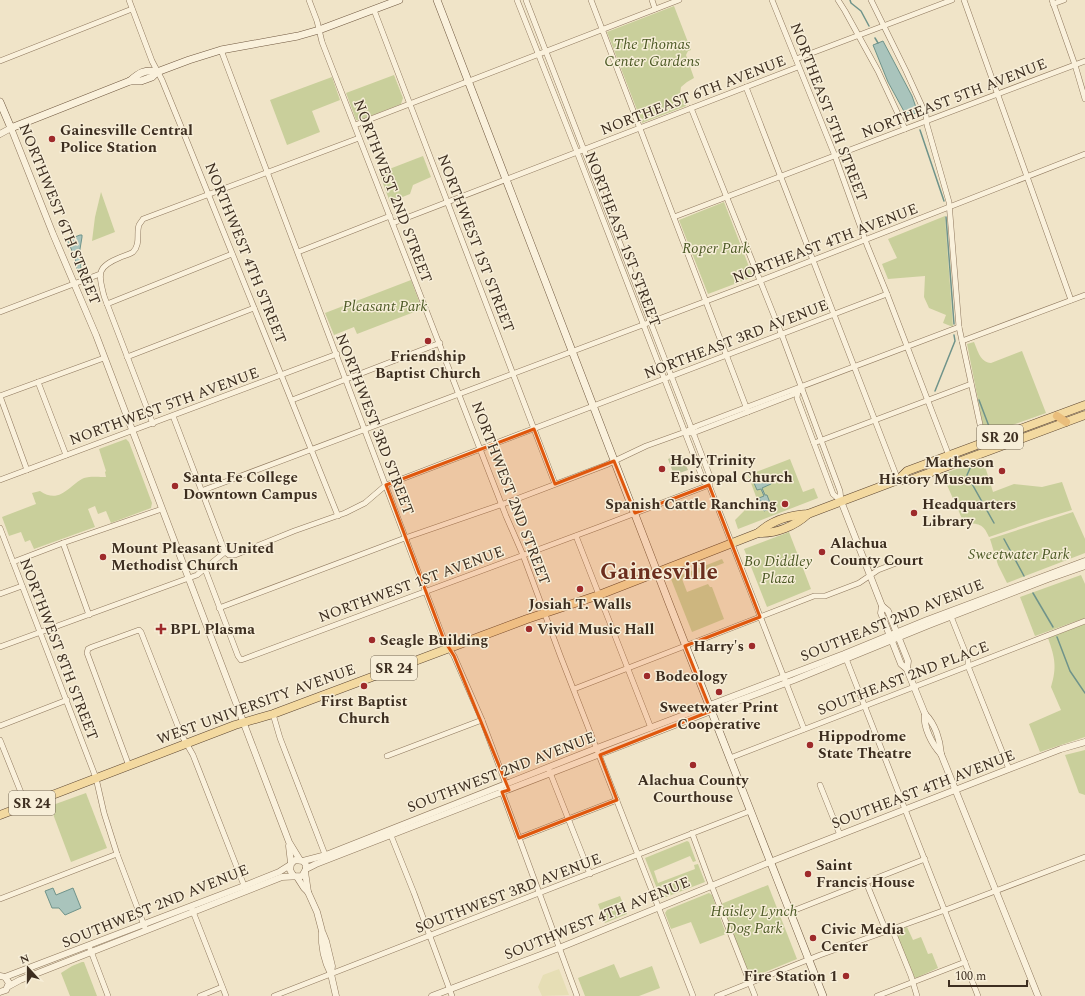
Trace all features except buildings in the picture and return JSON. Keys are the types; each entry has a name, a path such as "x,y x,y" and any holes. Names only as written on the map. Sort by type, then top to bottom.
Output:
{"highway":[{"path":"1057,416 1066,422"}],"main road":[{"path":"12,128 130,81 139,73 149,70 157,72 221,50 298,36 319,30 399,0"},
{"path":"437,0 685,646 823,996"},
{"name":"NORTHWEST 6TH STREET","path":"0,102 12,128"},
{"name":"SR 20","path":"898,480 907,471 1085,405"},
{"name":"SR 20","path":"658,573 758,533 769,534 799,522 808,514 841,501 898,480 910,480 1085,415"},
{"name":"WEST UNIVERSITY AVENUE","path":"0,815 243,723 272,714 545,613 599,596 658,573"}],"street":[{"name":"NORTHWEST 4TH STREET","path":"129,0 144,42 182,129 338,516"},
{"name":"NORTHWEST 2ND STREET","path":"309,0 322,42 359,138 502,505 523,555 560,655 693,996"},
{"name":"NORTHEAST 1ST STREET","path":"516,0 577,152 704,482 709,485"},
{"name":"NORTHEAST 1ST STREET","path":"526,0 692,431 710,479 709,485 731,544 804,729"},
{"path":"591,0 747,409"},
{"path":"652,0 655,9"},
{"path":"355,125 679,0"},
{"name":"NORTHEAST 5TH STREET","path":"772,0 835,156 949,456"},
{"path":"838,0 880,76 904,129"},
{"path":"871,0 926,115 926,120 945,186 950,207 959,327 987,452"},
{"name":"NORTHEAST 6TH AVENUE","path":"796,59 952,0"},
{"path":"964,0 1072,300"},
{"path":"1064,0 1052,2 1075,65 1085,99"},
{"path":"0,61 132,9"},
{"name":"NORTHWEST 1ST STREET","path":"374,10 555,484"},
{"path":"522,13 530,10"},
{"name":"NORTHWEST 3RD STREET","path":"221,50 444,640 454,656 482,720 519,838 578,996"},
{"name":"NORTHEAST 5TH AVENUE","path":"674,218 926,120 1085,61"},
{"name":"NORTHEAST 6TH AVENUE","path":"393,223 798,67"},
{"path":"746,87 898,480"},
{"path":"559,106 566,103"},
{"path":"691,108 781,334 800,389 840,491 841,501 882,606 881,613 901,664 907,669 914,686 925,714 924,721 934,746 941,754 956,790 1038,996"},
{"path":"0,134 12,128"},
{"name":"NORTHWEST 6TH STREET","path":"12,128 42,207 96,336 289,842"},
{"path":"0,312 100,274 106,264 133,252 139,238 139,226 143,219 359,138"},
{"name":"NORTHEAST 4TH AVENUE","path":"201,491 760,281 1085,154"},
{"path":"598,207 605,204"},
{"path":"298,252 390,216"},
{"path":"107,304 232,254"},
{"name":"NORTHWEST 6TH STREET","path":"100,274 101,285 107,304 126,357 153,424"},
{"path":"626,278 632,275"},
{"name":"NORTHEAST 3RD AVENUE","path":"225,552 229,555 235,555 294,531 338,516 365,503 386,485 888,294"},
{"path":"962,341 1085,295"},
{"path":"126,357 254,308"},
{"path":"204,569 219,608 405,538 502,505 614,461 646,446 685,432 692,431 959,327"},
{"path":"292,400 440,343"},
{"name":"NORTHWEST 5TH AVENUE","path":"0,480 337,354"},
{"path":"28,470 0,396 104,358"},
{"path":"38,382 66,455"},
{"path":"814,443 971,384"},
{"path":"800,389 797,398 833,494 841,501"},
{"path":"0,647 197,575 225,552 173,416"},
{"name":"NORTHWEST 1ST AVENUE","path":"219,608 238,656 241,660 709,485"},
{"path":"13,562 62,543 162,509"},
{"name":"NORTHWEST 8TH STREET","path":"0,528 2,537 67,700 96,778 104,813 117,854 145,928"},
{"path":"576,536 651,728"},
{"path":"62,543 89,615"},
{"name":"SOUTHEAST 2ND AVENUE","path":"784,680 1085,561"},
{"path":"574,689 814,596 825,596 858,583 871,576 878,570 899,562"},
{"name":"SOUTHEAST 2ND AVENUE","path":"995,596 1085,566"},
{"path":"0,594 22,586"},
{"path":"882,606 888,611 908,661 907,669"},
{"path":"950,614 968,659 968,666 1009,769"},
{"name":"SOUTHEAST 2ND PLACE","path":"730,758 1085,620"},
{"path":"129,766 87,656 87,651 92,647 140,630 182,734 193,755 245,888"},
{"path":"845,656 978,996"},
{"path":"504,788 550,774 598,751 784,680"},
{"path":"0,726 67,700"},
{"name":"SOUTHWEST 2ND AVENUE","path":"306,871 309,867 326,857 504,788 548,767 598,751 651,728 710,708"},
{"path":"272,714 326,857"},
{"path":"387,756 482,720"},
{"path":"0,740 26,805"},
{"name":"SOUTHEAST 4TH AVENUE","path":"770,862 1061,749 1085,742"},
{"path":"548,767 590,874"},
{"path":"820,784 840,835"},
{"path":"519,838 617,800"},
{"name":"SOUTHWEST 3RD AVENUE","path":"274,996 750,811"},
{"path":"390,833 452,996"},
{"path":"692,834 755,996"},
{"path":"289,842 301,861 306,865 308,892 317,912 322,930 322,942 327,967 331,974 336,996"},
{"path":"289,842 291,864 290,870 308,892"},
{"path":"0,899 117,854"},
{"name":"SOUTHWEST 2ND AVENUE","path":"301,861 326,857"},
{"path":"717,996 1085,857"},
{"path":"790,912 925,859"},
{"path":"291,864 295,860 301,861"},
{"name":"SOUTHWEST 4TH AVENUE","path":"432,996 559,948 770,862"},
{"name":"SOUTHWEST 2ND AVENUE","path":"0,994 8,991 20,980 90,949 245,888 291,864"},
{"path":"295,876 302,876 306,871"},
{"name":"SOUTHWEST 2ND AVENUE","path":"245,888 282,877 295,876"},
{"path":"866,882 913,982 917,996"},
{"path":"192,909 226,996"},
{"path":"90,949 108,996"},
{"name":"SOUTHWEST 2ND AVENUE","path":"2,976 90,949"},
{"path":"877,996 965,962"},
{"path":"2,976 8,981 8,991"},
{"path":"200,996 222,988"}],"highlighted area":[{"path":"534,429 555,484 614,461 635,513 709,485 760,617 685,646 711,711 600,755 617,800 519,838 502,792 509,790 454,656 444,640 386,485"}],"shaded area":[{"path":"559,969 569,995 542,996 538,987 543,975"}],"green space":[{"name":"The Thomas Center Gardens","path":"674,6 691,50 688,51 686,55 694,78 681,87 680,94 686,106 642,123 607,32"},
{"path":"394,75 403,98 401,104 360,120 356,120 346,93"},
{"path":"332,77 340,100 312,111 320,132 287,145 270,100"},
{"path":"423,156 431,177 413,185 410,194 390,202 379,173"},
{"path":"101,192 115,232 92,241 95,217"},
{"name":"Roper Park","path":"724,202 753,277 708,294 679,220"},
{"path":"945,216 953,327 943,323 946,315 929,308 924,297 925,276 888,279 882,264 897,258 888,239"},
{"name":"Pleasant Park","path":"411,280 422,309 357,334 354,327 334,335 325,313"},
{"path":"974,342 984,361 991,363 1022,351 1046,413 985,435 967,344"},
{"path":"126,439 129,442 152,503 151,508 111,523 106,511 98,514 95,506 88,509 95,527 34,549 30,540 25,542 21,532 9,536 2,517 36,504 32,493 40,491 47,495 59,495 84,478 106,477 106,471 99,449"},
{"path":"681,454 688,470 674,475 668,459"},
{"path":"790,459 803,492 814,488 818,498 738,529 735,520 751,504 758,502 748,475"},
{"path":"983,460 993,492 1014,484 1042,487 1062,482 1072,510 989,537 985,529 980,525 964,523 942,474"},
{"name":"Sweetwater Park","path":"1073,512 1085,539 1085,553 1007,583 998,565 990,539"},
{"name":"Bo Diddley Plaza","path":"789,532 811,589 767,607 744,549"},
{"path":"722,559 724,563 682,579 687,592 708,584 712,587 724,619 692,632 671,579"},
{"path":"1081,575 1085,584 1085,618 1035,636 1020,597"},
{"path":"1085,624 1085,737 1040,752 1029,724 1061,710 1051,687 1055,668 1048,638"},
{"path":"1085,750 1085,795 1079,793 1065,755"},
{"path":"86,793 107,848 71,862 50,806"},
{"path":"687,841 689,842 696,861 693,862 690,856 654,871 658,883 695,869 694,865 698,864 705,882 661,899 645,858"},
{"name":"Haisley Lynch Dog Park","path":"768,885 797,959 750,978 721,904"},
{"path":"709,893 712,895 726,934 700,944 691,922 671,929 665,913 667,910"},
{"path":"620,896 627,914 605,923 598,904"},
{"path":"907,927 913,940 921,937 928,954 932,953 938,968 916,978 914,977 896,934 897,931"},
{"path":"84,962 97,996 70,996 61,973"},
{"path":"614,964 620,978 652,966 660,988 639,996 585,996 578,978"}],"water":[{"path":"883,41 912,96 918,113 906,115 888,82 873,45"},
{"path":"82,235 82,237 80,249 81,269 79,271 77,270 75,257 67,240"},
{"path":"769,477 771,484 762,488 765,495 767,495 772,508 764,511 759,498 764,496 761,489 757,490 754,483"},
{"path":"53,888 56,895 73,888 81,908 65,915 59,908 52,908 45,891"}],"waterway":[{"path":"850,0 851,3 861,11 869,26"},
{"path":"875,38 878,43"},
{"path":"920,130 944,201"},
{"path":"946,217 954,324"},
{"path":"935,391 955,341 954,335"},
{"path":"979,400 990,429"},
{"path":"972,464 967,475 994,523"},
{"path":"1004,539 1024,576"},
{"path":"1033,593 1053,627"},
{"path":"1057,637 1070,671 1085,693"}],"place":[{"name":"Gainesville Central Police Station","path":"52,139"},
{"name":"Friendship Baptist Church","path":"428,341"},
{"name":"Holy Trinity Episcopal Church","path":"662,469"},
{"name":"Matheson History Museum","path":"1002,471"},
{"name":"Santa Fe College Downtown Campus","path":"175,486"},
{"name":"Spanish Cattle Ranching","path":"785,504"},
{"name":"Headquarters Library","path":"914,513"},
{"name":"Alachua County Court","path":"822,552"},
{"name":"Mount Pleasant United Methodist Church","path":"103,557"},
{"name":"Josiah T. Walls","path":"580,589"},
{"name":"BPL Plasma","path":"161,629"},
{"name":"Vivid Music Hall","path":"529,629"},
{"name":"Seagle Building","path":"372,640"},
{"name":"Harry's","path":"752,646"},
{"name":"Bodeology","path":"647,676"},
{"name":"First Baptist Church","path":"364,686"},
{"name":"Sweetwater Print Cooperative","path":"719,692"},
{"name":"Hippodrome State Theatre","path":"810,745"},
{"name":"Alachua County Courthouse","path":"693,765"},
{"name":"Saint Francis House","path":"808,874"},
{"name":"Civic Media Center","path":"813,938"},
{"name":"Fire Station 1","path":"846,976"}],"district":[{"name":"Gainesville","path":"659,571"}]}
